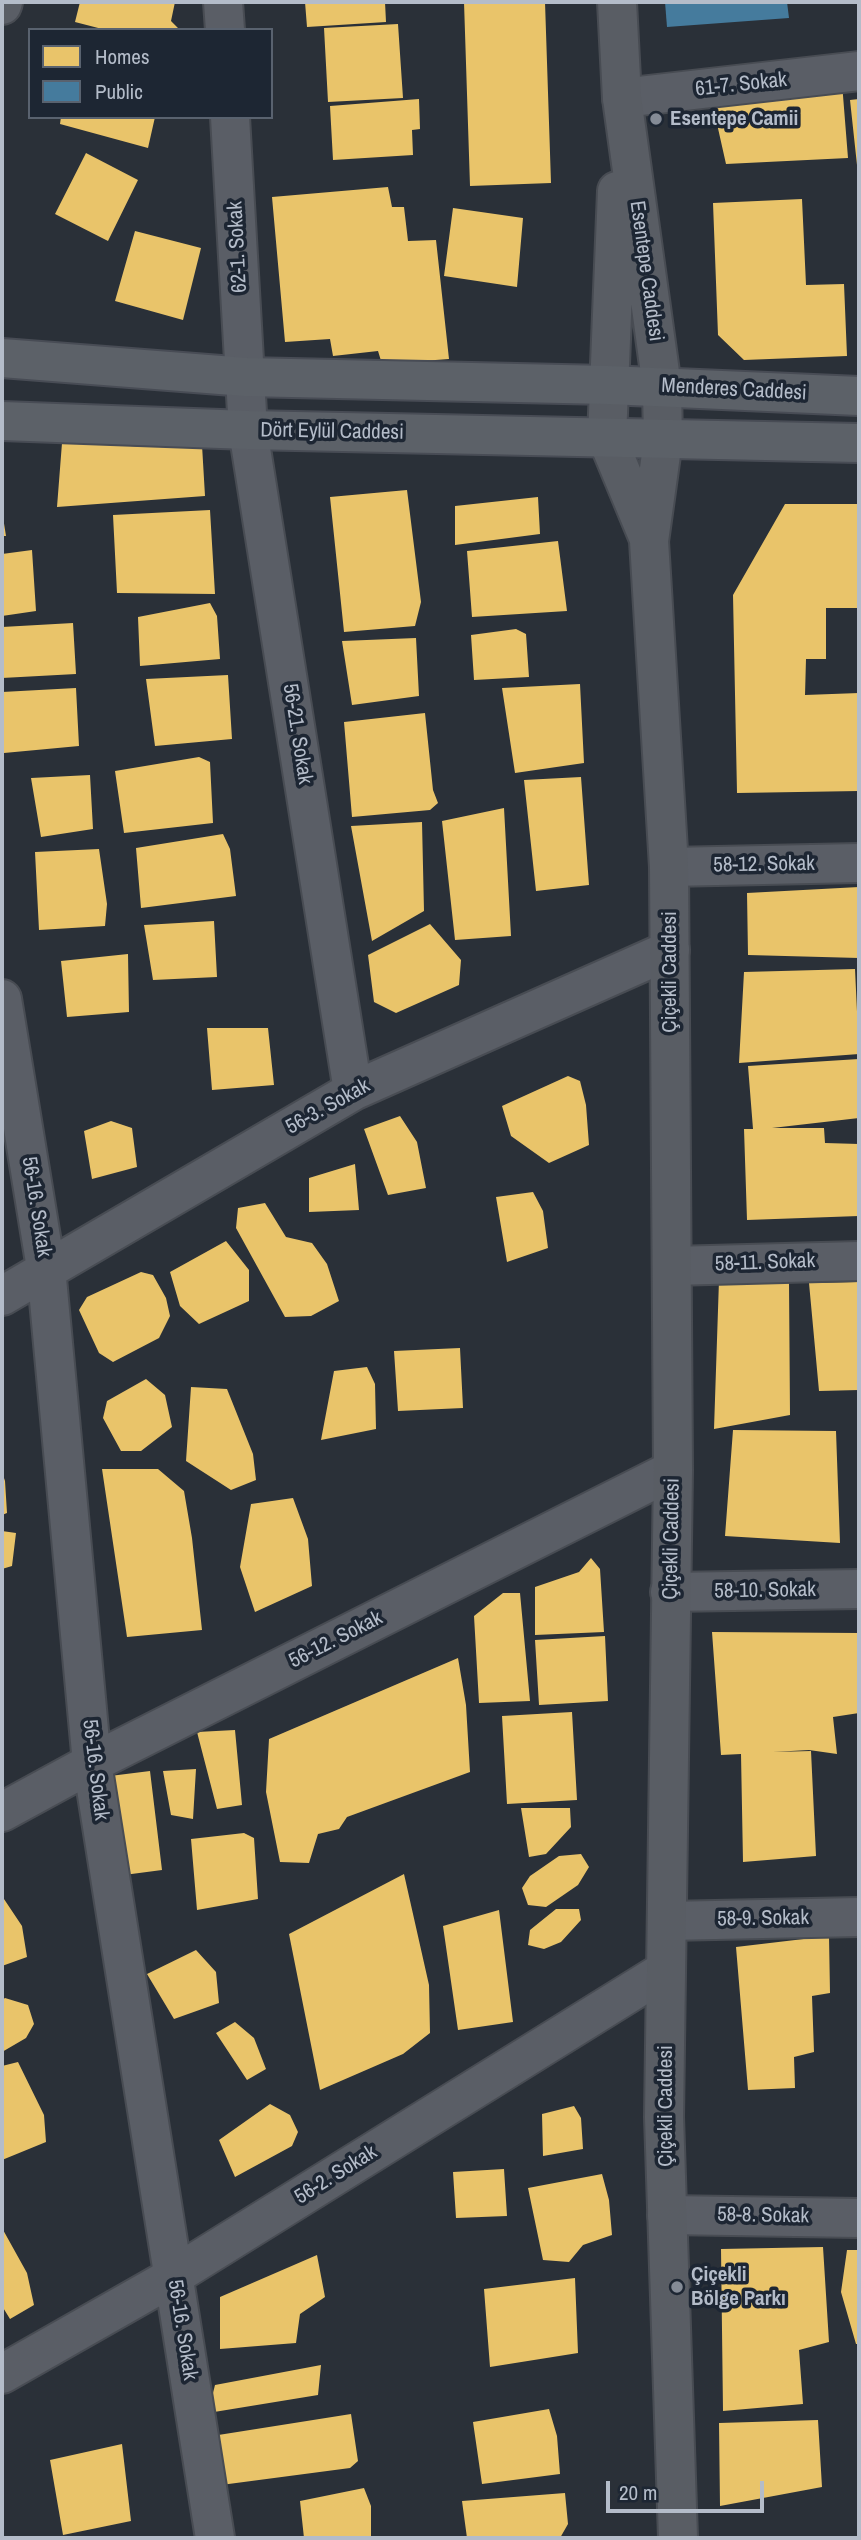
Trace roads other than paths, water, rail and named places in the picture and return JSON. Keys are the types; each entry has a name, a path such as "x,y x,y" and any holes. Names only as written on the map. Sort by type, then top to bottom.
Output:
{"main road":[{"path":"2,358 246,377 608,385"},
{"name":"Menderes Caddesi","path":"608,385 859,396"},
{"name":"Dört Eylül Caddesi","path":"2,421 663,440"},
{"path":"663,440 859,443"}],"street":[{"path":"223,2 225,28"},
{"name":"Esentepe Caddesi","path":"617,2 622,98 662,387 663,440 649,541"},
{"name":"61-7. Sokak","path":"622,98 859,71"},
{"path":"622,98 607,438 649,541"},
{"name":"62-1. Sokak","path":"230,119 246,377"},
{"name":"56-21. Sokak","path":"246,377 248,430 353,1091"},
{"name":"Çiçekli Caddesi","path":"649,541 669,867 673,1471 664,2117 678,2538"},
{"name":"58-12. Sokak","path":"669,867 859,863"},
{"name":"56-3. Sokak","path":"2,1296 353,1091 670,950"},
{"name":"56-16. Sokak","path":"2,999 46,1268 92,1763 215,2538"},
{"name":"58-11. Sokak","path":"672,1266 859,1261"},
{"name":"56-12. Sokak","path":"2,1812 92,1763 673,1471"},
{"name":"58-10. Sokak","path":"670,1592 859,1589"},
{"name":"58-9. Sokak","path":"667,1921 859,1917"},
{"name":"56-2. Sokak","path":"2,2374 173,2276 666,1970"},
{"name":"58-8. Sokak","path":"667,2215 859,2218"}],"place":[{"name":"Esentepe Camii","path":"656,119"},
{"name":"Çiçekli Bölge Parkı","path":"677,2287"}]}
